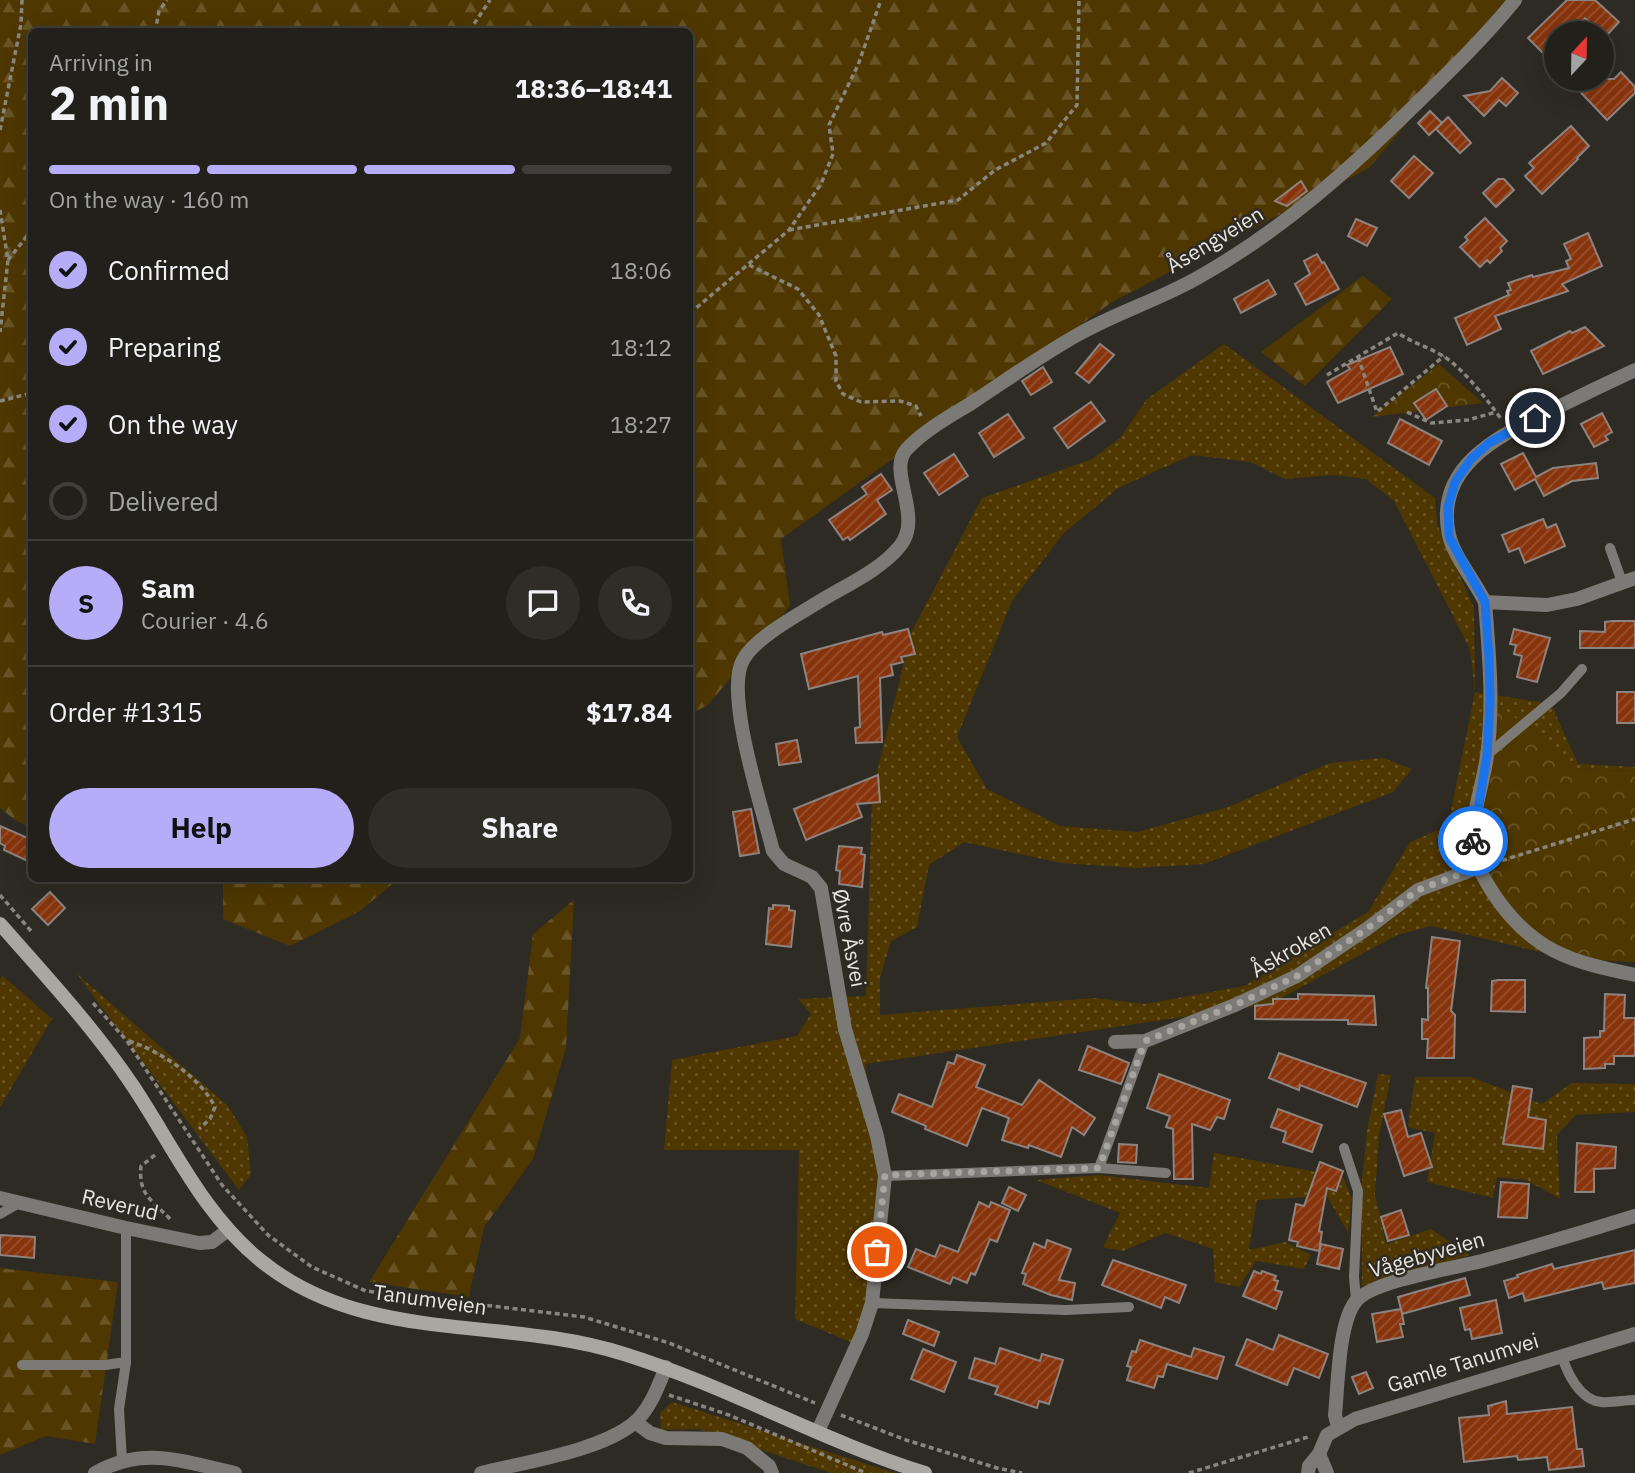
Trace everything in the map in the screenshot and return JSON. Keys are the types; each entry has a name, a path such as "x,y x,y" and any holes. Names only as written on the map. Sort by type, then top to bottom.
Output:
{"main road":[{"name":"Tanumveien","path":"0,923 113,1058 206,1203 228,1230 260,1260 286,1277 339,1304 372,1315 432,1325 536,1334 620,1352 666,1367 871,1454 925,1473"}],"street":[{"name":"Åsengveien","path":"899,465 905,451 928,431 1080,333 1195,280 1281,226 1334,183 1402,118 1479,43 1515,0"},
{"path":"1635,370 1510,430 1489,443 1471,459 1455,482 1448,507 1449,537 1485,602 1490,691 1487,755 1473,831 1477,868 1504,910 1535,941 1592,967 1635,975"},
{"name":"Øvre Åsvei","path":"818,1431 862,1334 872,1303 885,1175 877,1136 845,1029 821,888 812,877 784,864 773,851 746,751 739,710 739,673 743,659 761,641 876,567 902,544 908,522 908,503 899,465"},
{"path":"1485,602 1547,605 1577,599 1628,580"},
{"name":"Åskroken","path":"1115,1042 1145,1041 1235,1005 1297,976 1418,890 1477,868"},
{"name":"Reverud","path":"0,1198 181,1240 212,1242 228,1230"},
{"name":"Vågebyveien","path":"1338,1427 1335,1415 1342,1340 1356,1300 1371,1290 1401,1280 1481,1261 1635,1216"},
{"name":"Gamle Tanumvei","path":"1308,1473 1309,1466 1338,1427 1355,1419 1635,1334"},
{"path":"481,1473 584,1447 615,1435 635,1422 657,1391 666,1367"},
{"path":"635,1422 650,1433 666,1438 722,1439 747,1448 769,1466 772,1473"},
{"path":"1321,1448 1327,1473"},
{"path":"95,1473 145,1456 235,1473"}],"lane":[{"path":"1610,548 1628,580"},
{"path":"1487,755 1561,693 1582,669"},
{"path":"1099,1168 1145,1041"},
{"path":"1344,1148 1359,1191 1354,1277 1356,1300"},
{"path":"885,1175 1099,1168 1166,1173"},
{"path":"0,1214 19,1203"},
{"path":"122,1466 119,1409 126,1362 126,1228"},
{"path":"872,1303 1066,1310 1129,1307"},
{"path":"1562,1356 1566,1370 1579,1390 1589,1398 1598,1402 1635,1400"},
{"path":"22,1365 105,1365 126,1362"}],"path":[{"path":"0,130 21,23 22,0"},
{"path":"156,28 159,11 167,0"},
{"path":"473,28 490,0"},
{"path":"693,311 789,230 821,184 833,154 829,125 858,65 881,0"},
{"path":"789,230 958,200 995,170 1046,143 1077,104 1079,0"},
{"path":"0,211 8,260 0,332"},
{"path":"8,260 28,235"},
{"path":"749,265 798,289 820,315 836,356 835,381 843,394 860,402 900,401 916,405 928,431"},
{"path":"1327,375 1398,333 1413,343 1444,356 1482,393 1510,430"},
{"path":"1358,357 1377,412 1444,356"},
{"path":"0,401 28,394"},
{"path":"1407,412 1430,423 1468,420 1496,412"},
{"path":"1477,868 1635,819"},
{"path":"0,895 36,937"},
{"path":"91,1000 127,1041 222,1185 268,1235 312,1267 366,1291 583,1317 669,1343 906,1440 1020,1473"},
{"path":"127,1041 147,1047 183,1072 209,1095 215,1107 210,1119 199,1129"},
{"path":"155,1155 141,1166 139,1182 144,1192 182,1231 181,1240"},
{"path":"657,1391 729,1415 866,1473"},
{"path":"1189,1473 1309,1437 1321,1448"}],"green space":[{"path":"0,0 1511,0 1369,168 1112,302 781,539 790,606 708,705 693,712 693,28 28,28 28,826 0,808"},
{"path":"1363,276 1392,299 1305,386 1261,352"},
{"path":"1224,344 1435,498 1437,524 1474,608 1475,692 1551,704 1578,764 1635,767 1635,771 1571,769 1536,731 1570,959 1431,926 1397,935 1270,1004 865,1064 882,1173 874,1291 855,1344 795,1319 799,1150 664,1150 672,1060 797,1036 811,1014 798,999 866,996 872,793 911,633 982,498 1092,459 1120,438 1147,399","holes":["1192,455 1250,462 1285,479 1334,475 1366,479 1394,501 1470,649 1475,692 1448,826 1410,842 1368,912 1244,986 1145,1004 1094,998 880,1015 880,978 891,941 917,927 929,865 964,842 1061,863 1138,868 1204,864 1393,792 1412,769 1383,758 1330,763 1228,807 1137,832 1060,826 987,789 957,737 1012,601 1063,534 1118,488"]},
{"path":"1439,364 1483,403 1372,417"},
{"path":"1490,702 1536,731 1571,769 1635,771 1635,962 1570,959 1517,925 1477,868"},
{"path":"223,882 394,882 360,911 290,946 223,919"},
{"path":"574,900 566,1048 533,1159 484,1227 469,1297 369,1282 520,1038 533,934"},
{"path":"76,973 228,1106 247,1137 251,1174 239,1190"},
{"path":"3,976 52,1019 0,1107 0,979"},
{"path":"1378,1074 1391,1075 1379,1136 1375,1194 1386,1244 1431,1229 1470,1255 1362,1286 1362,1180 1367,1131"},
{"path":"1415,1077 1471,1077 1542,1104 1572,1083 1635,1084 1635,1112 1576,1115 1557,1135 1560,1199 1526,1180 1497,1177 1493,1198 1427,1182 1435,1133 1408,1127"},
{"path":"1214,1153 1343,1177 1352,1199 1348,1233 1327,1196 1257,1200 1249,1250 1285,1242 1311,1255 1304,1269 1256,1261 1239,1287 1215,1282 1213,1249 1165,1233 1123,1251 1103,1247 1120,1213 1036,1180 1099,1175 1209,1188"},
{"path":"0,1268 118,1282 95,1444 46,1436 0,1455"},
{"path":"672,1402 895,1473 831,1473 699,1429 661,1430 660,1413"}],"building":[{"path":"1567,0 1595,0 1619,22 1614,27 1614,21 1588,21 1585,18 1582,21 1545,21"},
{"path":"1544,22 1544,54 1528,38"},
{"path":"1621,72 1635,87 1635,93 1607,120 1579,91 1614,91 1614,79"},
{"path":"1502,78 1518,93 1506,106 1499,100 1484,116 1464,96 1490,91"},
{"path":"1430,111 1442,123 1429,135 1418,123"},
{"path":"1448,117 1471,143 1460,153 1436,129"},
{"path":"1571,126 1589,146 1542,194 1525,176 1534,168 1529,163"},
{"path":"1414,156 1433,173 1409,198 1391,181"},
{"path":"1498,179 1504,179 1514,190 1496,207 1483,193"},
{"path":"1301,181 1307,191 1287,206 1275,201"},
{"path":"1485,218 1507,241 1500,248 1502,251 1490,263 1487,260 1480,267 1460,247 1468,240 1465,237"},
{"path":"1356,219 1377,228 1367,246 1348,236"},
{"path":"1588,233 1602,266 1562,284 1568,291 1495,316 1501,329 1467,345 1455,318 1509,295 1507,291 1511,290 1508,283 1569,268 1566,261 1571,259 1564,244"},
{"path":"1317,254 1339,289 1306,305 1295,284 1310,274 1304,261"},
{"path":"1268,280 1276,294 1241,313 1234,299"},
{"path":"1585,327 1604,346 1543,374 1531,351 1570,331 1572,333"},
{"path":"1100,344 1114,355 1089,383 1076,373"},
{"path":"1390,347 1403,374 1338,403 1327,382 1350,369 1347,365"},
{"path":"1043,367 1052,382 1031,395 1022,381"},
{"path":"1436,389 1447,406 1426,420 1414,403"},
{"path":"1091,402 1105,421 1068,448 1054,428"},
{"path":"1602,413 1612,432 1605,436 1608,440 1594,447 1581,424"},
{"path":"1008,414 1024,438 994,457 979,433"},
{"path":"1400,419 1442,441 1429,465 1388,443"},
{"path":"1523,453 1536,477 1553,468 1596,463 1598,478 1572,481 1544,496 1535,479 1515,490 1501,464"},
{"path":"954,454 968,476 939,495 924,473"},
{"path":"881,474 892,490 877,500 886,514 850,540 848,537 843,540 829,520 867,494 862,487"},
{"path":"1543,519 1547,528 1556,524 1565,546 1525,563 1519,548 1509,552 1502,535"},
{"path":"1635,621 1635,648 1580,648 1580,631 1605,632 1605,622"},
{"path":"908,629 915,654 901,657 903,662 891,665 893,675 880,678 882,742 856,743 855,728 860,727 858,676 809,689 801,654 882,632 883,635"},
{"path":"1514,629 1550,638 1537,682 1517,677 1522,656 1514,654 1516,645 1510,644"},
{"path":"1617,692 1635,692 1635,723 1617,723"},
{"path":"797,740 801,762 779,765 776,744"},
{"path":"878,775 880,802 857,804 862,817 806,840 794,809"},
{"path":"751,809 759,853 740,856 733,812"},
{"path":"0,826 28,838 28,861 4,850 5,846 0,843"},
{"path":"839,846 862,848 861,854 865,855 862,887 839,884 840,871 836,870"},
{"path":"50,892 65,908 48,925 32,909"},
{"path":"773,905 789,906 789,910 795,911 791,947 766,944 769,908 773,909"},
{"path":"1432,937 1460,941 1451,1011 1455,1015 1454,1058 1427,1058 1428,1039 1422,1039 1422,1019 1428,1020 1426,988"},
{"path":"1525,980 1525,1012 1491,1011 1492,981"},
{"path":"1298,994 1374,996 1376,1025 1348,1024 1348,1020 1255,1019 1255,1006 1273,1004 1273,999 1298,999"},
{"path":"1605,994 1625,995 1624,1018 1635,1018 1635,1056 1614,1056 1614,1064 1605,1064 1605,1068 1584,1069 1584,1038 1600,1037 1600,1031 1604,1031"},
{"path":"1088,1046 1129,1063 1121,1084 1079,1070"},
{"path":"1279,1053 1366,1083 1357,1107 1300,1085 1299,1090 1269,1078"},
{"path":"957,1055 985,1065 976,1087 1022,1105 1039,1080 1095,1118 1084,1135 1072,1127 1061,1157 1029,1145 1028,1148 1002,1140 1009,1118 982,1108 967,1146 892,1112 899,1094 932,1107 948,1062 954,1064"},
{"path":"1159,1074 1230,1100 1224,1119 1217,1117 1210,1130 1192,1124 1193,1179 1174,1179 1173,1129 1166,1127 1170,1116 1147,1108"},
{"path":"1513,1086 1532,1089 1528,1117 1546,1120 1543,1149 1503,1144"},
{"path":"1278,1109 1322,1125 1312,1152 1283,1142 1286,1132 1271,1127"},
{"path":"1401,1110 1408,1137 1421,1133 1432,1167 1404,1176 1384,1114"},
{"path":"1577,1143 1616,1147 1615,1168 1594,1169 1594,1192 1575,1192"},
{"path":"1119,1144 1137,1145 1136,1163 1118,1162"},
{"path":"1320,1162 1343,1171 1336,1191 1327,1188 1319,1231 1322,1232 1319,1251 1297,1246 1298,1242 1289,1240 1296,1204 1304,1206"},
{"path":"1501,1182 1529,1184 1527,1218 1498,1217"},
{"path":"1009,1187 1026,1195 1018,1211 1002,1203"},
{"path":"979,1202 989,1207 991,1202 1010,1210 997,1242 990,1239 975,1275 971,1273 967,1283 953,1277 950,1284 908,1267 916,1249 935,1257 940,1245 958,1252"},
{"path":"1401,1210 1409,1235 1388,1241 1381,1217"},
{"path":"0,1235 35,1237 34,1258 0,1255"},
{"path":"1047,1240 1071,1249 1059,1280 1075,1283 1072,1300 1023,1284 1026,1274 1022,1273 1034,1243 1045,1248"},
{"path":"1321,1244 1343,1249 1339,1269 1317,1264"},
{"path":"1635,1250 1635,1283 1604,1289 1602,1282 1525,1301 1523,1293 1509,1298 1504,1281 1518,1277 1517,1275 1552,1264 1554,1269"},
{"path":"1113,1260 1186,1285 1179,1303 1165,1297 1161,1308 1102,1285"},
{"path":"1254,1271 1276,1276 1274,1280 1278,1281 1275,1290 1282,1292 1276,1309 1243,1296"},
{"path":"1465,1278 1470,1295 1402,1314 1398,1297"},
{"path":"1496,1300 1502,1333 1472,1339 1470,1329 1465,1330 1460,1308"},
{"path":"1401,1309 1403,1337 1377,1342 1372,1314"},
{"path":"908,1320 939,1332 934,1346 903,1334"},
{"path":"1279,1335 1328,1354 1319,1378 1294,1368 1287,1385 1236,1365 1247,1339 1273,1350"},
{"path":"1140,1340 1191,1357 1194,1348 1224,1357 1217,1379 1167,1364 1163,1377 1158,1376 1154,1388 1127,1380 1131,1367 1127,1366 1132,1351 1136,1352"},
{"path":"1000,1348 1040,1361 1042,1354 1063,1360 1049,1404 1039,1401 1037,1408 995,1394 998,1387 969,1378 975,1358 995,1364"},
{"path":"923,1349 956,1362 944,1392 911,1379"},
{"path":"1366,1372 1373,1388 1359,1394 1352,1377"},
{"path":"1506,1401 1507,1414 1572,1407 1577,1449 1582,1449 1584,1466 1549,1470 1547,1457 1518,1460 1517,1456 1464,1462 1459,1418 1489,1415 1488,1406"}],"way so far":[{"path":"877,1252 885,1175 1099,1168 1145,1041 1235,1005 1297,976 1418,890 1477,868 1473,841"}],"route":[{"path":"1473,841 1487,755 1490,702 1485,602 1449,537 1448,507 1455,482 1471,459 1489,443 1535,418"}]}
